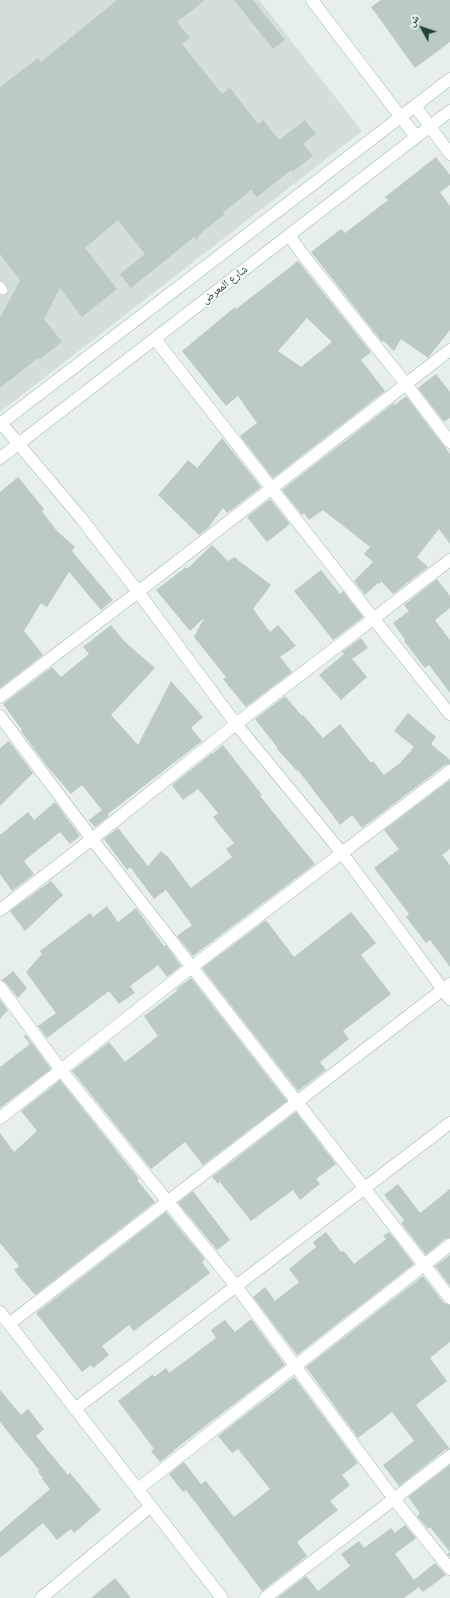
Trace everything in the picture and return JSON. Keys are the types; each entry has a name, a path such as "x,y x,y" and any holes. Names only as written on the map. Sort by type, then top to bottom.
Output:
{"street":[{"path":"312,0 416,138"},
{"path":"450,79 0,423 20,443 81,518 236,724 342,853 446,986 450,999"},
{"path":"415,106 450,154"},
{"name":"شارع المعرض","path":"0,458 450,111"},
{"path":"289,235 450,442"},
{"path":"155,339 450,714"},
{"path":"0,697 450,350"},
{"path":"0,910 236,724 450,560"},
{"path":"0,716 92,839 193,966 450,1298"},
{"path":"0,1118 193,966 450,771"},
{"path":"9,1324 446,986"},
{"path":"0,988 61,1070 236,1286 394,1498 450,1569"},
{"path":"75,1409 450,1123"},
{"path":"138,1489 294,1365 450,1245"},
{"path":"0,1312 222,1598"},
{"path":"265,1598 450,1456"},
{"path":"41,1598 151,1506"}],"shaded area":[{"path":"0,0 259,0 362,131 0,412"}],"building":[{"path":"117,0 205,0 177,22 190,38 182,44 222,94 230,88 258,124 263,120 279,140 305,120 316,134 303,144 313,156 292,172 291,170 257,197 251,190 223,213 224,215 203,231 196,240 194,237 131,288 120,274 145,254 118,220 85,248 117,289 82,317 60,288 44,319 62,342 39,360 38,358 0,388 0,318 20,280 0,254 0,87 38,58 41,62"},
{"path":"234,0 253,0 285,40 273,49"},
{"path":"381,0 450,0 450,42 415,68 371,7"},
{"path":"436,157 450,175 450,185 440,192 450,206 450,330 428,358 401,339 394,351 384,341 382,342 311,252 341,229 345,233 388,200 385,197"},
{"path":"298,261 371,352 361,360 385,391 273,478 240,436 257,423 238,396 226,406 182,351 235,307 236,309","holes":["307,318 332,342 301,367 278,351"]},
{"path":"436,374 450,392 450,418 444,422 418,388"},
{"path":"406,396 450,454 450,544 439,529 417,557 428,567 393,594 382,582 379,584 378,583 365,595 354,581 373,562 364,554 370,547 323,510 309,520 304,513 302,515 282,490 394,403 395,405"},
{"path":"222,438 261,487 227,513 223,508 208,528 199,535 158,495 188,460 197,468"},
{"path":"18,477 44,509 42,511 57,531 75,547 72,551 113,600 101,610 69,572 47,607 41,603 24,631 43,655 0,688 0,492"},
{"path":"270,499 290,524 267,542 247,517"},
{"path":"212,545 228,561 234,557 271,585 253,609 270,632 278,625 296,646 280,657 292,672 246,707 223,679 226,677 194,637 204,618 190,631 156,590 186,567 187,569"},
{"path":"321,570 340,594 343,591 363,617 333,640 294,591"},
{"path":"437,579 450,596 450,608 435,620 450,640 450,693 429,665 425,668 404,641 405,640 393,623 409,611 404,605"},
{"path":"111,625 124,641 155,668 111,715 138,745 171,681 203,717 191,728 202,741 108,814 109,816 95,827 89,820 102,810 82,785 71,794 47,766 3,704 52,667 61,677 89,654 83,647"},
{"path":"361,638 368,648 352,659 367,677 341,700 319,675 344,654 342,652"},
{"path":"285,696 323,738 340,724 371,763 373,761 384,775 400,763 414,747 394,731 408,713 436,737 431,744 450,760 450,764 445,765 362,828 352,815 340,825 298,770 297,771 277,749 255,719"},
{"path":"9,741 33,773 0,806 0,748"},
{"path":"223,745 262,795 260,796 315,864 193,956 177,936 192,925 166,890 154,899 130,867 127,870 104,839 118,828 148,866 161,851 169,858 191,888 232,857 226,849 234,843 213,817 218,813 198,789 183,800 172,785"},
{"path":"450,780 450,849 442,855 450,865 450,967 430,940 426,943 406,917 409,914 374,868 399,849 384,830"},
{"path":"55,802 80,836 70,844 60,832 24,861 34,874 12,891 0,874 0,835 28,812 34,820"},
{"path":"51,881 63,895 25,931 10,911"},
{"path":"107,906 118,922 136,908 181,966 167,977 158,965 130,986 135,993 119,1004 109,991 47,1038 38,1026 56,1013 26,972 42,954 40,951 90,913 93,917"},
{"path":"351,912 376,943 361,955 391,994 343,1031 349,1039 320,1062 326,1070 298,1091 202,968 266,920 294,957"},
{"path":"13,971 27,988 18,998 2,980"},
{"path":"191,978 287,1101 203,1165 185,1142 151,1169 72,1071 109,1042 125,1062 158,1036 144,1016 177,991 176,989"},
{"path":"0,1000 8,1010 0,1019"},
{"path":"26,1035 51,1069 0,1108 0,1067 30,1044 24,1036"},
{"path":"60,1080 139,1179 137,1180 155,1202 35,1295 14,1270 19,1266 0,1243 0,1133 14,1152 37,1131 21,1111"},
{"path":"296,1112 336,1164 316,1179 320,1184 300,1200 293,1190 251,1221 220,1182 218,1184 212,1177"},
{"path":"398,1184 420,1213 450,1189 450,1238 445,1239 426,1255 401,1223 404,1220 384,1195"},
{"path":"193,1191 230,1240 217,1250 178,1203"},
{"path":"166,1212 205,1259 202,1262 210,1273 134,1331 129,1325 102,1346 109,1355 93,1368 91,1365 82,1372 36,1313"},
{"path":"326,1232 341,1252 344,1251 354,1264 386,1239 383,1236 389,1232 414,1264 297,1355 253,1297 265,1287 275,1301 299,1282 289,1269 316,1247 313,1242"},
{"path":"450,1255 450,1286 435,1266"},
{"path":"423,1276 444,1303 450,1305 450,1342 430,1358 447,1381 416,1405 450,1449 445,1450 399,1486 383,1465 414,1441 392,1412 358,1438 306,1367"},
{"path":"251,1319 285,1365 160,1462 151,1451 154,1449 118,1401 153,1374 154,1377 166,1368 169,1373 216,1338 211,1330 225,1320 235,1332"},
{"path":"294,1377 358,1463 342,1475 350,1485 330,1501 338,1510 297,1542 307,1556 262,1591 186,1490 183,1492 169,1474 184,1462 201,1484 206,1481 234,1517 255,1501 270,1489 238,1449 232,1453 218,1436"},
{"path":"0,1390 21,1415 28,1409 44,1429 36,1436 68,1475 70,1473 101,1510 74,1533 71,1529 57,1540 43,1523 0,1558 0,1532 50,1489 42,1479 43,1478 38,1472 39,1470 0,1422"},
{"path":"450,1465 450,1552 430,1527 428,1529 417,1516 420,1513 408,1497"},
{"path":"405,1525 416,1538 395,1554 414,1580 435,1563 446,1575 423,1592 419,1587 404,1598 277,1598 306,1576 318,1591 350,1566 341,1554 359,1541 364,1548 391,1528 395,1533"},
{"path":"115,1578 131,1598 91,1598"}]}
